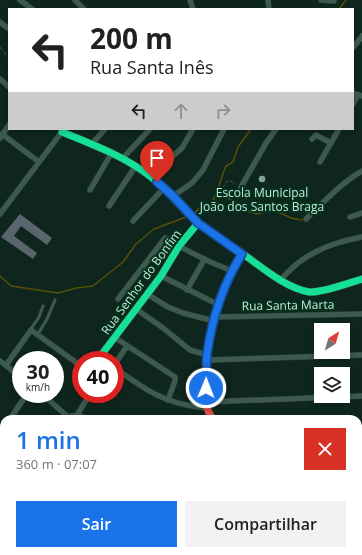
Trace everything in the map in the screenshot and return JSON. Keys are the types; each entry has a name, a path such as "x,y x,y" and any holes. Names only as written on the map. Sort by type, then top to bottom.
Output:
{"street":[{"path":"20,0 31,8"},
{"path":"75,0 83,8"},
{"path":"322,0 334,1"},
{"path":"0,22 8,28"},
{"path":"354,47 362,36"},
{"path":"357,43 362,46"},
{"path":"0,79 8,86"},
{"path":"8,126 1,136 39,162"},
{"path":"92,144 104,130"},
{"path":"122,159 149,130"},
{"path":"150,176 182,148 192,130"},
{"path":"173,196 192,183 203,170 223,130"},
{"path":"241,187 266,143 275,130"},
{"path":"320,162 338,130"},
{"path":"0,214 63,131 122,159 150,176 173,196 197,222 280,280 301,290 311,292 320,291 362,279"},
{"path":"312,139 316,135 331,143"},
{"path":"90,190 111,154"},
{"path":"109,206 135,167"},
{"path":"306,219 352,176 362,171"},
{"path":"133,221 164,188"},
{"path":"350,217 362,213"},
{"name":"Rua Senhor do Bonfim","path":"106,351 114,337 161,276 179,246 197,222"},
{"path":"280,280 298,263 316,252 337,243 362,237"},
{"path":"118,299 164,238 170,238 179,246 204,260 232,271"},
{"path":"210,415 206,405 207,357 214,319 225,287 242,254"},
{"path":"187,290 204,260"},
{"path":"161,276 219,305"},
{"name":"Rua Santa Marta","path":"147,294 183,314 214,319 362,314"},
{"path":"136,309 190,350 207,357 362,354"},
{"path":"6,365 31,330 72,359"},
{"path":"114,337 175,377 168,400"},
{"path":"124,351 127,346"},
{"path":"0,361 12,369"},
{"path":"124,374 148,391 168,400 187,406 362,396"},
{"path":"13,415 21,403"},
{"path":"52,403 65,415"},
{"path":"77,415 84,403"}],"lane":[{"path":"38,334 56,300"},
{"path":"31,330 39,317 43,306"}],"path":[{"path":"0,47 8,57"},
{"path":"197,222 228,180 241,187"}],"building":[{"path":"20,214 52,238 47,245 21,226 14,236 37,253 33,259 1,237"}],"waterway":[{"path":"340,8 346,0"},
{"path":"194,214 199,208 203,211 209,206 216,195 226,166 233,162 238,147 250,130"},
{"path":"219,192 250,212 257,214 276,211 291,218 302,220"},
{"path":"0,276 11,286 58,293 76,288 93,286 123,262 136,244 154,229 189,216"}],"traffic: fast":[{"path":"62,132 85,141 131,163 158,182 187,213 204,228 272,275 291,286 300,290 314,292 362,279"},
{"path":"104,351 161,276 179,246 198,223"}],"traffic: jam":[{"path":"211,415 206,404 206,378 212,329 221,299 242,254"}],"place":[{"name":"Escola Municipal João dos Santos Braga","path":"262,179"}],"route":[{"path":"157,182 173,196 198,223 242,254 225,287 214,321 207,355 206,388"}]}
